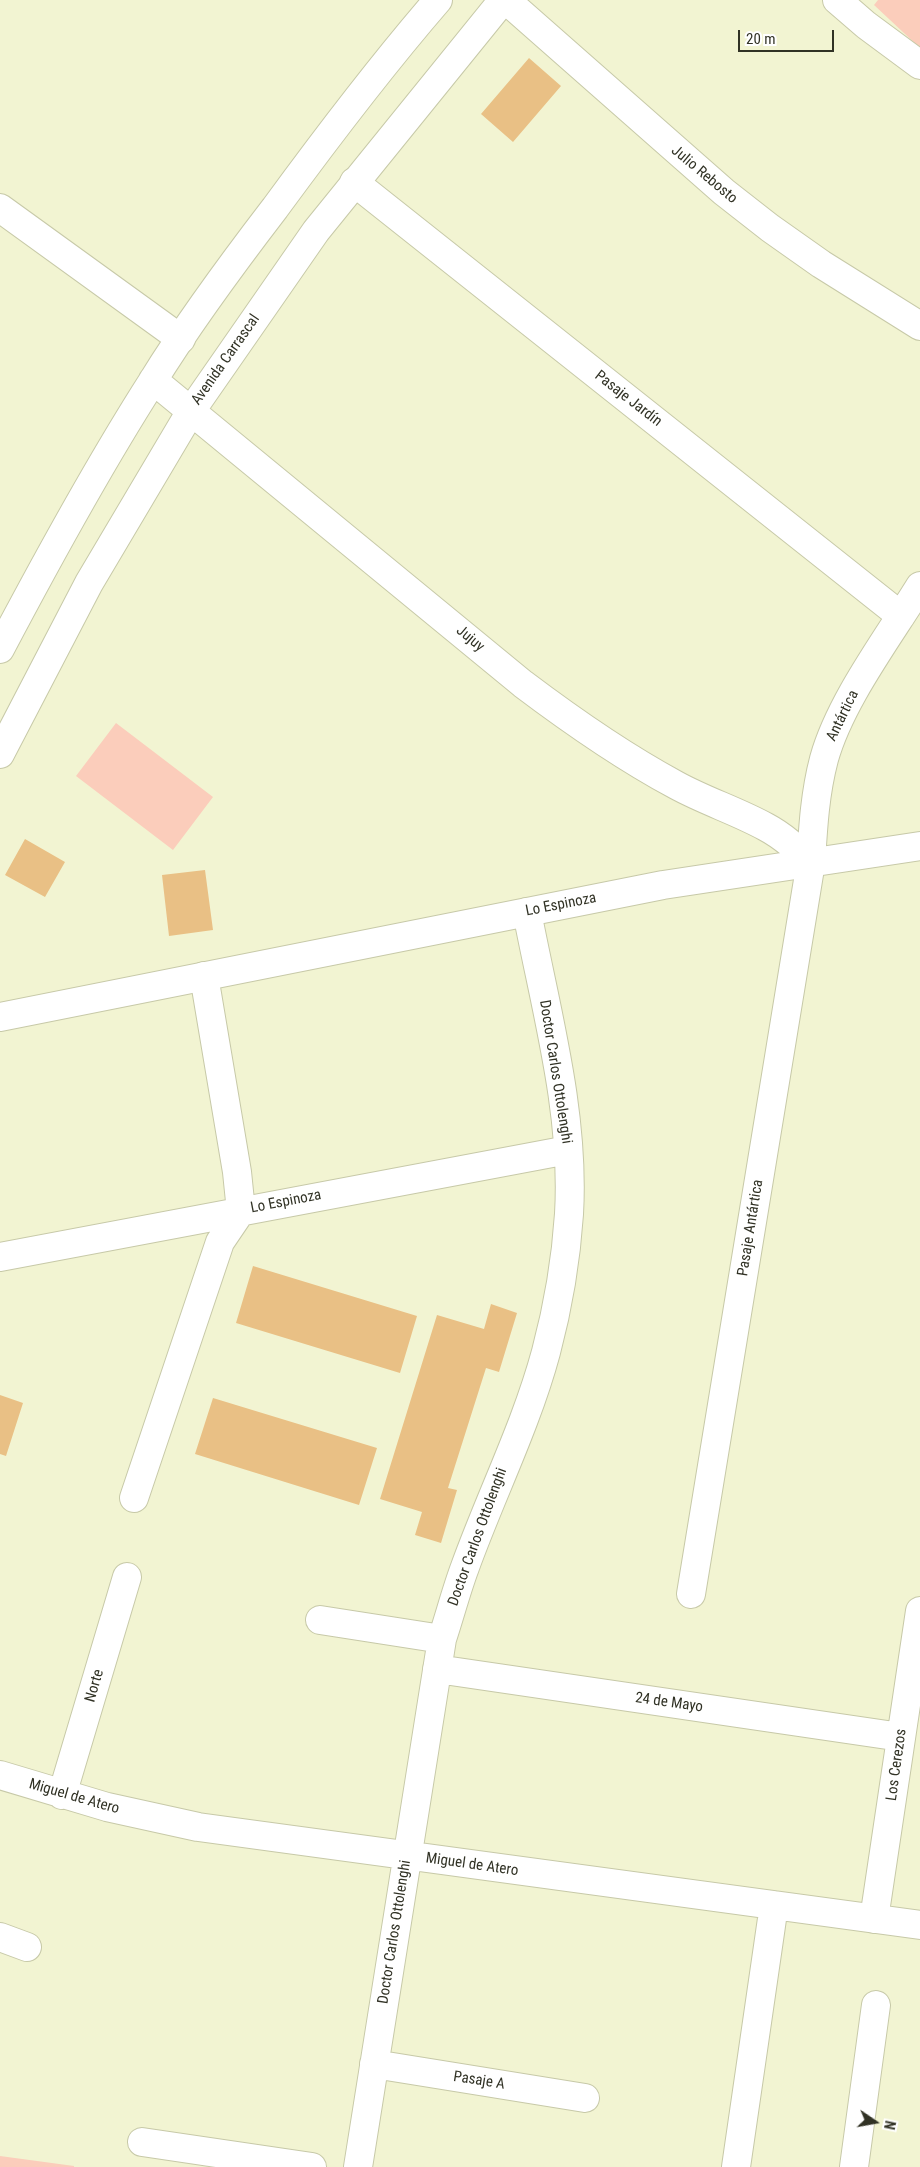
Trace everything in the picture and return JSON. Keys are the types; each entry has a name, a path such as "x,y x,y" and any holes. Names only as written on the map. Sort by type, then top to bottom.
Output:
{"street":[{"path":"0,649 69,521 153,380 251,239 392,53 438,0"},
{"name":"Avenida Carrascal","path":"0,754 89,583 191,411 316,231 504,0"},
{"name":"Julio Rebosto","path":"504,0 724,192 821,264 920,326"},
{"path":"837,0 866,25 920,65"},
{"name":"Pasaje Jardín","path":"354,182 901,616"},
{"path":"0,208 181,339"},
{"name":"Jujuy","path":"153,380 523,684 568,718 636,764 678,787 767,828 790,843 811,862"},
{"name":"Antártica","path":"811,862 817,795 824,759 832,736 850,698 920,586"},
{"name":"Lo Espinoza","path":"0,1017 663,885 920,846"},
{"name":"Pasaje Antártica","path":"691,1594 811,862"},
{"name":"Doctor Carlos Ottolenghi","path":"358,2167 442,1639 465,1568 533,1394 556,1312 564,1262 569,1213 568,1150 557,1062 527,912"},
{"name":"Lo Espinoza","path":"134,1498 220,1242 241,1211 237,1172 204,976"},
{"name":"Lo Espinoza","path":"0,1257 568,1150"},
{"name":"Norte","path":"62,1795 127,1577"},
{"name":"Los Cerezos","path":"874,1919 901,1737 917,1657 920,1611"},
{"path":"320,1620 442,1639"},
{"name":"24 de Mayo","path":"437,1669 901,1737"},
{"name":"Miguel de Atero","path":"0,1775 62,1795 153,1819 198,1827 920,1925"},
{"path":"736,2167 774,1905"},
{"path":"0,1937 27,1947"},
{"path":"854,2167 876,2005"},
{"name":"Pasaje A","path":"374,2064 585,2098"},
{"path":"142,2142 312,2167"}],"shaded area":[{"path":"878,0 920,0 920,48 874,5"},
{"path":"116,723 213,797 173,850 76,776"},
{"path":"0,2156 74,2166 74,2167 0,2167"}],"building":[{"path":"529,58 561,86 513,142 481,114"},
{"path":"25,839 65,862 45,897 5,875"},
{"path":"205,870 213,930 169,936 162,875"},
{"path":"253,1266 417,1316 400,1373 236,1323"},
{"path":"491,1304 517,1313 499,1372 486,1368 448,1488 457,1490 441,1543 415,1535 422,1512 380,1499 437,1315 484,1329"},
{"path":"0,1395 23,1403 6,1456 0,1454"},
{"path":"213,1398 377,1448 359,1505 195,1454"}]}
